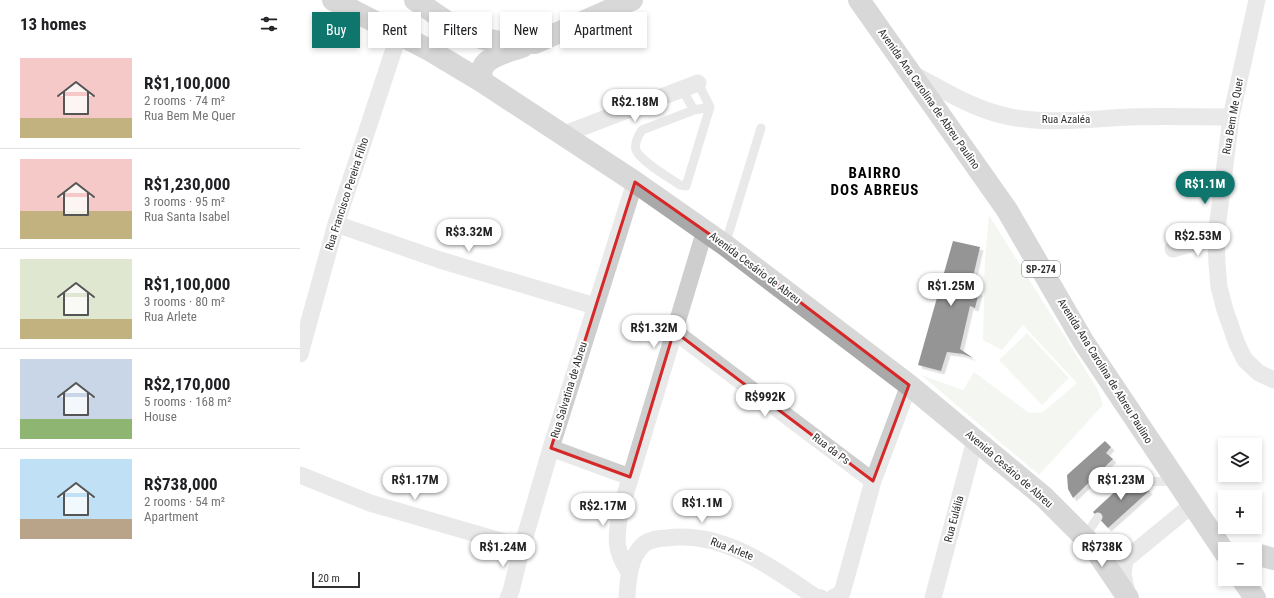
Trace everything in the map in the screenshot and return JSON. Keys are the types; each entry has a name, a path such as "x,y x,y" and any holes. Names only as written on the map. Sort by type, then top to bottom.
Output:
{"main road":[{"name":"Avenida Cesário de Abreu","path":"333,0 368,18"},
{"path":"415,0 462,32 484,39 500,42"},
{"path":"552,35 632,0"},
{"name":"Avenida Ana Carolina de Abreu Paulino","path":"859,0 1007,210 1083,341 1175,481 1218,542"},
{"name":"Avenida Cesário de Abreu","path":"421,46 483,82 705,230 909,385 1044,498 1088,541 1128,598"},
{"path":"483,82 480,74 491,57 519,48"},
{"path":"1262,556 1274,559"},
{"path":"1247,586 1256,598"}],"street":[{"name":"Rua Bem Me Quer","path":"1258,0 1230,117 1216,237 1219,287 1225,310 1237,344 1245,360 1259,373 1274,380"},
{"name":"Rua Francisco Pereira Filho","path":"300,354 336,224 394,48"},
{"name":"Rua Azaléa","path":"911,73 953,96 998,114 1033,119 1073,120 1132,117 1230,117"},
{"path":"562,135 698,83"},
{"name":"Rua Salvatina de Abreu","path":"508,598 517,570 522,546 595,306 635,182"},
{"path":"336,224 440,260 595,306"},
{"path":"629,572 619,557 616,536 620,512 705,230"},
{"path":"1173,249 1216,237"},
{"name":"Rua da Ps","path":"674,331 873,481"},
{"path":"833,598 842,593 873,481 909,385"},
{"name":"Rua Eulália","path":"933,598 975,440"},
{"path":"552,448 630,477"},
{"path":"300,476 370,503 522,546"},
{"path":"1128,598 1123,574 1125,560 1192,505"},
{"name":"Rua Arlete","path":"627,598 629,572 636,554 645,544 659,539 681,536 704,539 761,561 814,596 821,598"},
{"path":"1088,541 1111,557 1125,560"}],"lane":[{"path":"698,83 710,107 688,184 682,187 642,158 636,151 638,135 642,130 694,110 710,107"},
{"path":"682,89 694,110"},
{"path":"725,245 761,128"},
{"path":"1140,482 1175,481"},
{"path":"1088,541 1098,517"}],"highlighted area":[{"path":"635,182 725,245 909,385 873,481 674,331 630,477 551,448"}],"green space":[{"path":"989,215 1098,390 1103,405 1039,475 921,375 963,390 974,372 1029,413 1043,412 1077,383 1023,325 1002,350 983,340 985,257"},
{"path":"1027,333 1069,378 1042,405 999,360"}],"building":[{"path":"953,241 980,247 973,277 967,278 969,283 968,290 979,292 975,308 970,306 960,349 973,358 963,354 947,352 941,371 918,365"},
{"path":"1105,441 1111,447 1106,453 1113,459 1073,498 1068,489 1067,475"},
{"path":"1134,474 1149,491 1108,528 1093,512"}],"district":[{"name":"BAIRRO DOS ABREUS","path":"875,182"}]}
